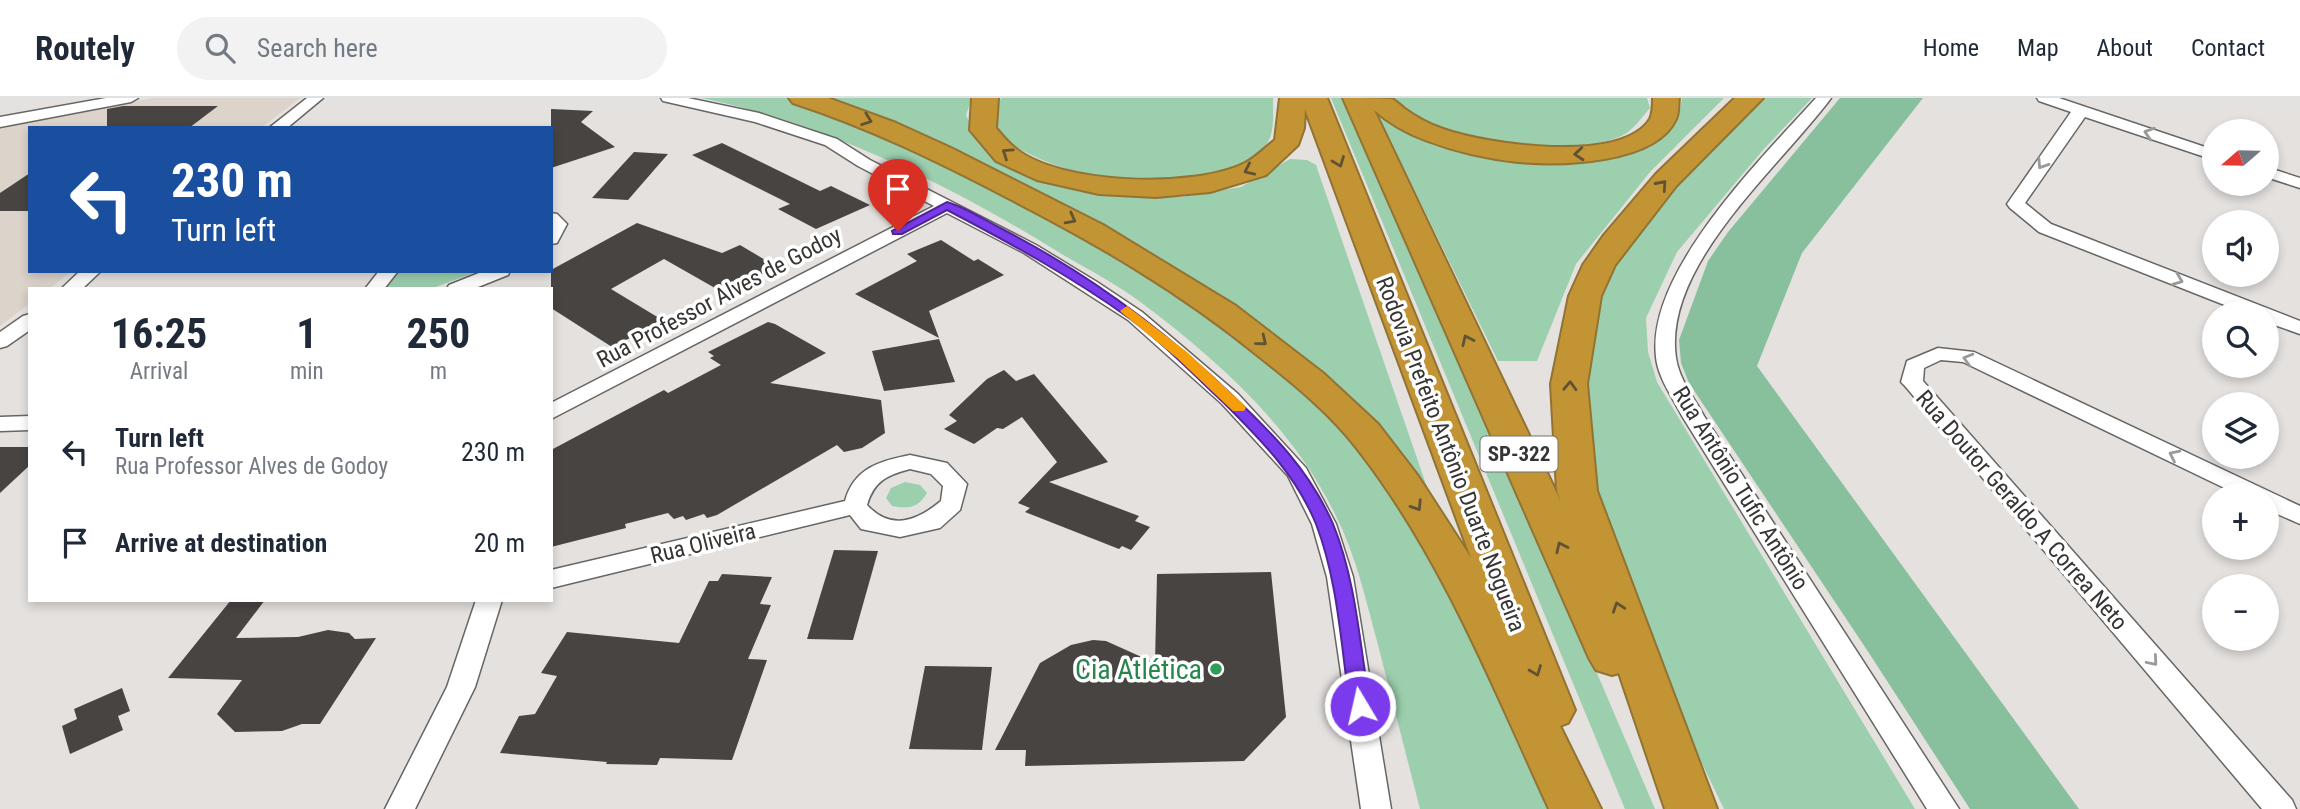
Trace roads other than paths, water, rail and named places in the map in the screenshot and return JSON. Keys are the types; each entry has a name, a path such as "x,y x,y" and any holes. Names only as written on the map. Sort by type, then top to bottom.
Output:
{"highway":[{"path":"802,98 883,126 1137,255 1238,321 1340,408 1374,444 1452,563 1575,809"},
{"path":"985,98 980,113 983,129 995,145 1018,161 1076,182 1147,190 1187,188 1217,182 1245,173 1270,160 1289,139 1293,98"},
{"name":"Rodovia Prefeito Antônio Duarte Nogueira","path":"1314,98 1590,809"},
{"name":"SP-322","path":"1356,98 1682,809"},
{"path":"1376,98 1394,114 1432,134 1499,151 1556,155 1600,151 1643,139 1665,120 1668,107 1666,98"},
{"path":"1691,809 1577,491 1569,384 1586,296 1604,257 1666,180 1749,98"}],"street":[{"path":"0,122 131,98"},
{"path":"280,126 316,98"},
{"path":"668,98 759,118 831,142 864,163 1030,249 1135,316 1230,399 1298,473 1324,524 1340,577 1376,809"},
{"name":"Rua Antônio Tufic Antônio","path":"1825,98 1710,231 1697,251 1673,302 1665,338 1666,358 1672,376 1693,416 1944,809"},
{"path":"2043,98 2202,151"},
{"path":"2083,111 2076,116 2016,204 2045,228 2231,301"},
{"path":"2279,176 2300,183"},
{"name":"Rua Professor Alves de Godoy","path":"553,411 947,205"},
{"path":"553,220 558,225 553,235"},
{"path":"72,287 90,273"},
{"path":"376,287 387,273"},
{"path":"461,287 496,273"},
{"path":"2279,320 2300,328"},
{"path":"0,342 28,321"},
{"name":"Rua Doutor Geraldo A Correa Neto","path":"2233,483 1967,356 1938,355 1914,365 1912,382 2281,809"},
{"path":"0,424 28,423"},
{"name":"Rua Oliveira","path":"553,579 855,506"},
{"path":"2279,506 2300,516"},
{"path":"400,809 461,687 488,602"}],"place":[{"name":"Cia Atlética","path":"1216,669"}]}
